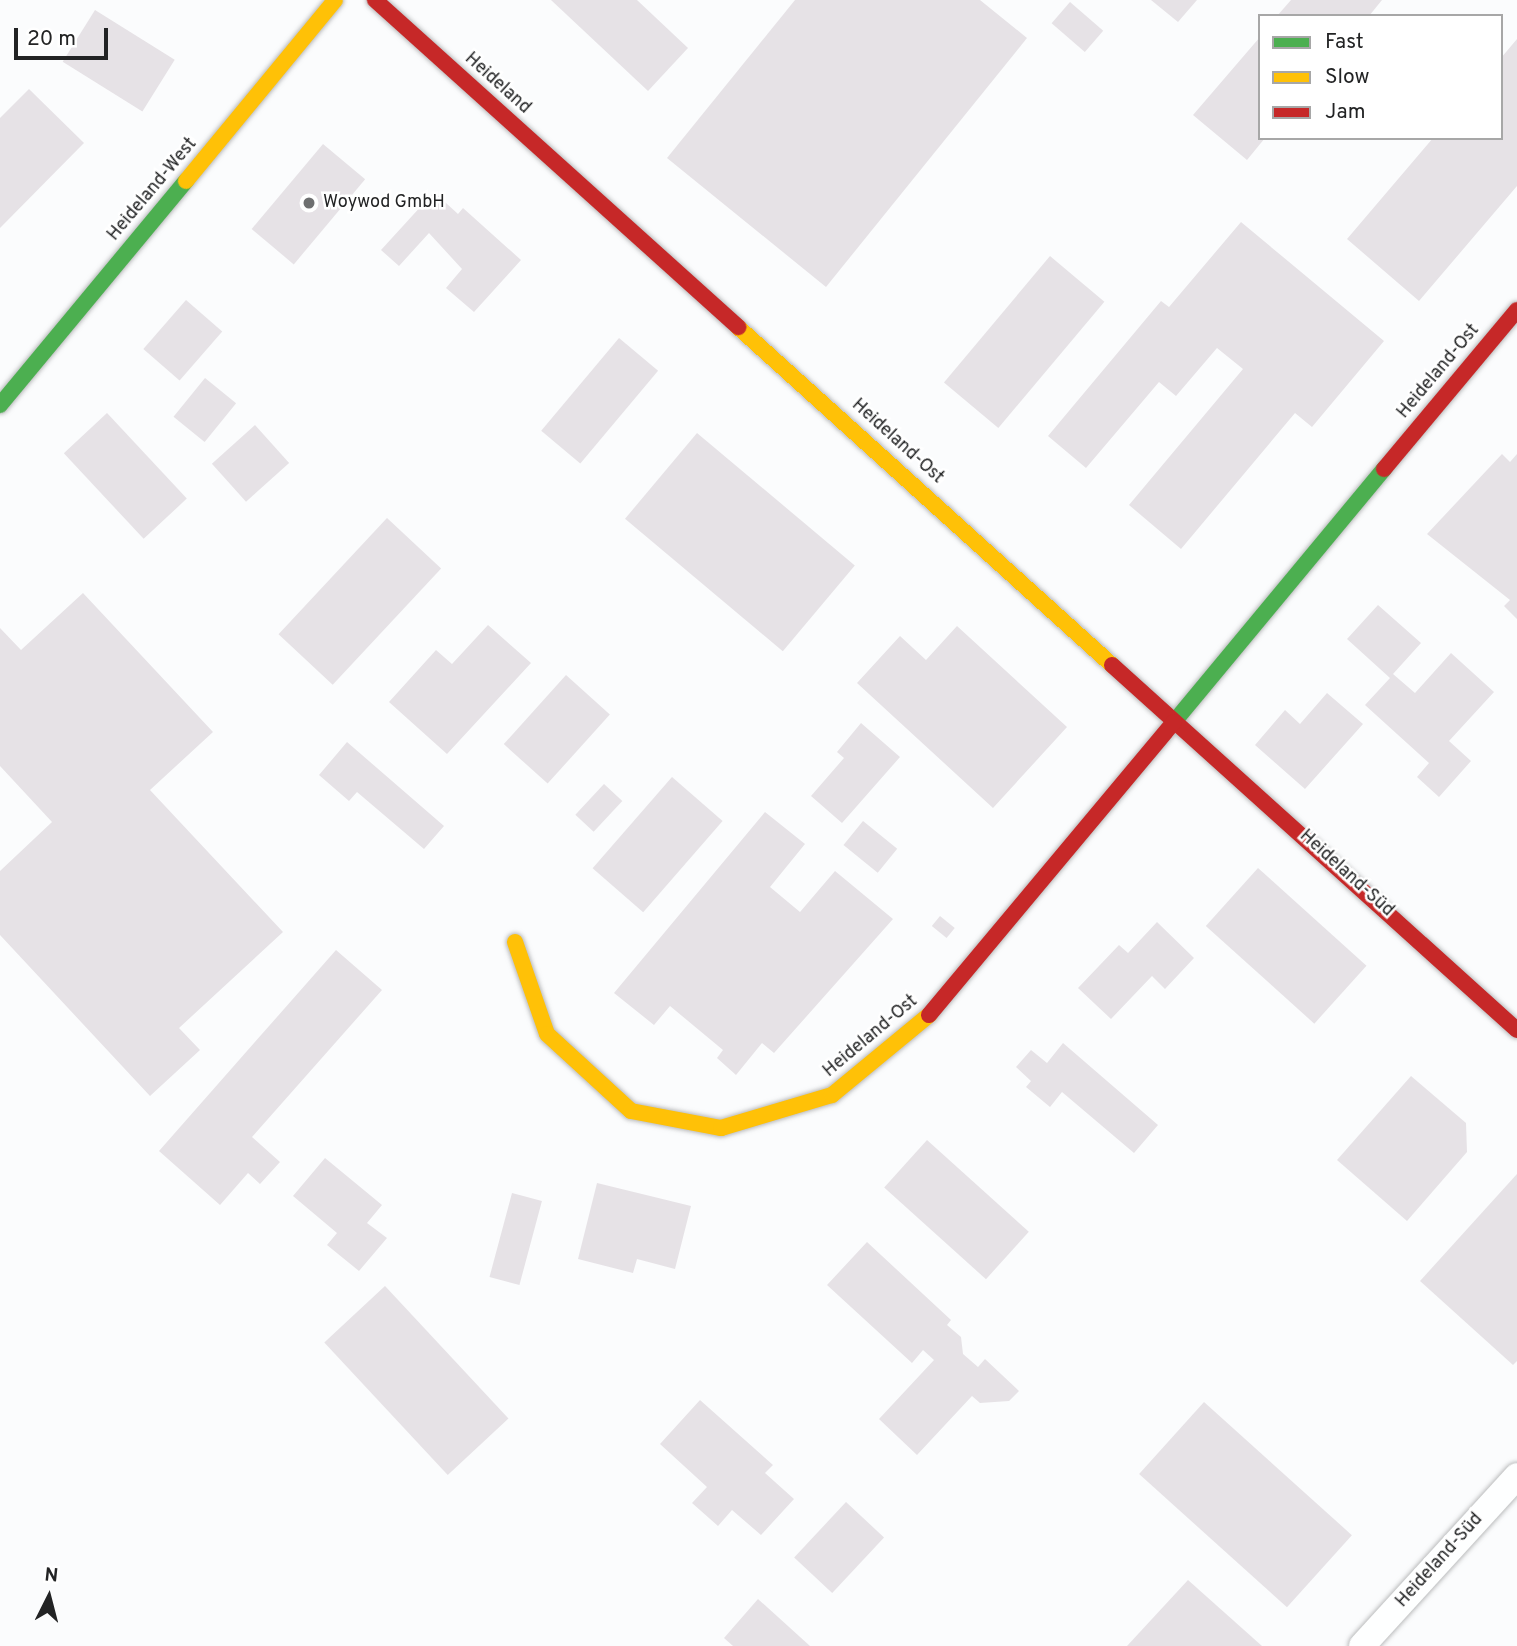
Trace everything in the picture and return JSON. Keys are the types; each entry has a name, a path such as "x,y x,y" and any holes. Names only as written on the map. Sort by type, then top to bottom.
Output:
{"street":[{"name":"Heideland-West","path":"0,405 335,0"},
{"name":"Heideland","path":"375,0 594,197"},
{"name":"Heideland-Ost","path":"594,197 1175,717"},
{"name":"Heideland-Ost","path":"515,942 547,1034 631,1111 721,1128 832,1095 930,1013 1517,310"},
{"name":"Heideland-Süd","path":"1175,717 1517,1030"},
{"name":"Heideland-Süd","path":"1362,1646 1517,1476"}],"building":[{"path":"551,0 637,0 688,48 648,91"},
{"path":"795,0 980,0 1027,38 826,287 667,158"},
{"path":"1151,0 1197,0 1178,22"},
{"path":"1291,0 1382,0 1371,14 1279,14"},
{"path":"1070,2 1103,31 1085,52 1052,23"},
{"path":"95,10 175,60 142,112 63,62"},
{"path":"1258,39 1258,140 1263,140 1247,160 1193,115"},
{"path":"1517,39 1517,186 1419,301 1347,239 1431,140 1503,140 1503,56"},
{"path":"29,89 84,143 0,228 0,118"},
{"path":"323,144 365,179 294,264 252,229"},
{"path":"434,192 458,214 463,208 521,260 474,312 446,288 462,269 429,233 399,266 381,250"},
{"path":"1241,222 1384,341 1312,427 1295,413 1181,549 1129,505 1243,369 1217,348 1176,396 1159,382 1086,468 1048,436 1161,301 1169,307"},
{"path":"1050,256 1104,302 998,428 944,382"},
{"path":"186,300 222,331 180,381 143,349"},
{"path":"619,338 658,371 580,463 541,431"},
{"path":"205,378 236,403 205,442 174,417"},
{"path":"107,413 187,499 144,539 64,453"},
{"path":"255,425 289,463 246,502 212,464"},
{"path":"697,433 855,565 783,651 625,519"},
{"path":"1502,454 1510,462 1517,454 1517,619 1504,606 1510,600 1427,534"},
{"path":"387,518 441,568 333,685 279,634"},
{"path":"83,593 213,732 150,790 283,932 179,1028 200,1050 150,1096 0,935 0,871 52,822 0,766 0,628 21,650"},
{"path":"1378,605 1421,643 1393,674 1415,693 1451,653 1494,692 1449,741 1471,761 1439,797 1417,777 1429,763 1365,705 1390,678 1347,639"},
{"path":"488,625 531,663 447,754 389,702 436,650 452,664"},
{"path":"957,626 1067,727 993,808 857,683 900,636 926,660"},
{"path":"566,675 610,714 548,784 504,744"},
{"path":"1327,693 1363,724 1305,789 1255,745 1285,710 1300,724"},
{"path":"861,723 900,757 842,823 811,796 844,758 837,752"},
{"path":"347,742 444,826 424,849 357,792 349,801 319,775"},
{"path":"672,777 723,821 643,912 593,868"},
{"path":"604,784 622,801 594,832 575,815"},
{"path":"765,812 805,844 770,887 800,912 835,871 893,919 774,1053 762,1043 736,1075 717,1058 723,1050 670,1006 654,1025 614,993"},
{"path":"863,821 897,849 878,873 843,845"},
{"path":"1258,868 1366,966 1314,1024 1206,926"},
{"path":"940,916 955,928 947,938 932,926"},
{"path":"1157,922 1194,958 1165,989 1152,976 1111,1019 1078,988 1119,945 1128,953"},
{"path":"336,950 382,990 252,1137 280,1162 260,1184 248,1173 220,1205 159,1151"},
{"path":"1063,1043 1158,1125 1134,1153 1062,1092 1050,1107 1026,1087 1031,1081 1016,1067 1031,1050 1047,1063"},
{"path":"1411,1076 1466,1123 1467,1152 1407,1221 1337,1160"},
{"path":"927,1140 1029,1232 986,1279 884,1188"},
{"path":"325,1158 382,1205 367,1223 387,1238 359,1271 327,1245 337,1233 293,1196"},
{"path":"1517,1174 1517,1361 1513,1365 1420,1281"},
{"path":"597,1183 691,1206 675,1269 637,1259 633,1273 578,1259"},
{"path":"512,1193 542,1201 519,1285 489,1277"},
{"path":"867,1242 951,1320 947,1325 961,1337 963,1354 978,1367 985,1359 1019,1391 1009,1401 980,1403 972,1396 917,1455 879,1419 934,1360 923,1350 912,1363 827,1285"},
{"path":"385,1286 508,1418 448,1475 324,1343"},
{"path":"700,1400 773,1465 765,1473 794,1499 761,1535 732,1510 718,1526 692,1503 707,1487 660,1444"},
{"path":"1204,1402 1352,1535 1287,1607 1139,1474"},
{"path":"846,1502 884,1537 832,1593 794,1558"},
{"path":"1188,1580 1262,1646 1127,1646"},
{"path":"758,1599 810,1646 733,1646 724,1638"}],"traffic: fast":[{"path":"0,405 186,181"},
{"path":"1174,722 1384,469"}],"traffic: slow":[{"path":"186,181 335,0"},
{"path":"738,327 1112,665"},
{"path":"515,942 547,1034 631,1111 721,1128 832,1095 929,1015"}],"traffic: jam":[{"path":"375,0 738,327"},
{"path":"1384,469 1517,310"},
{"path":"1112,665 1517,1030"},
{"path":"929,1015 1174,722"}],"place":[{"name":"Woywod GmbH","path":"309,203"}]}
